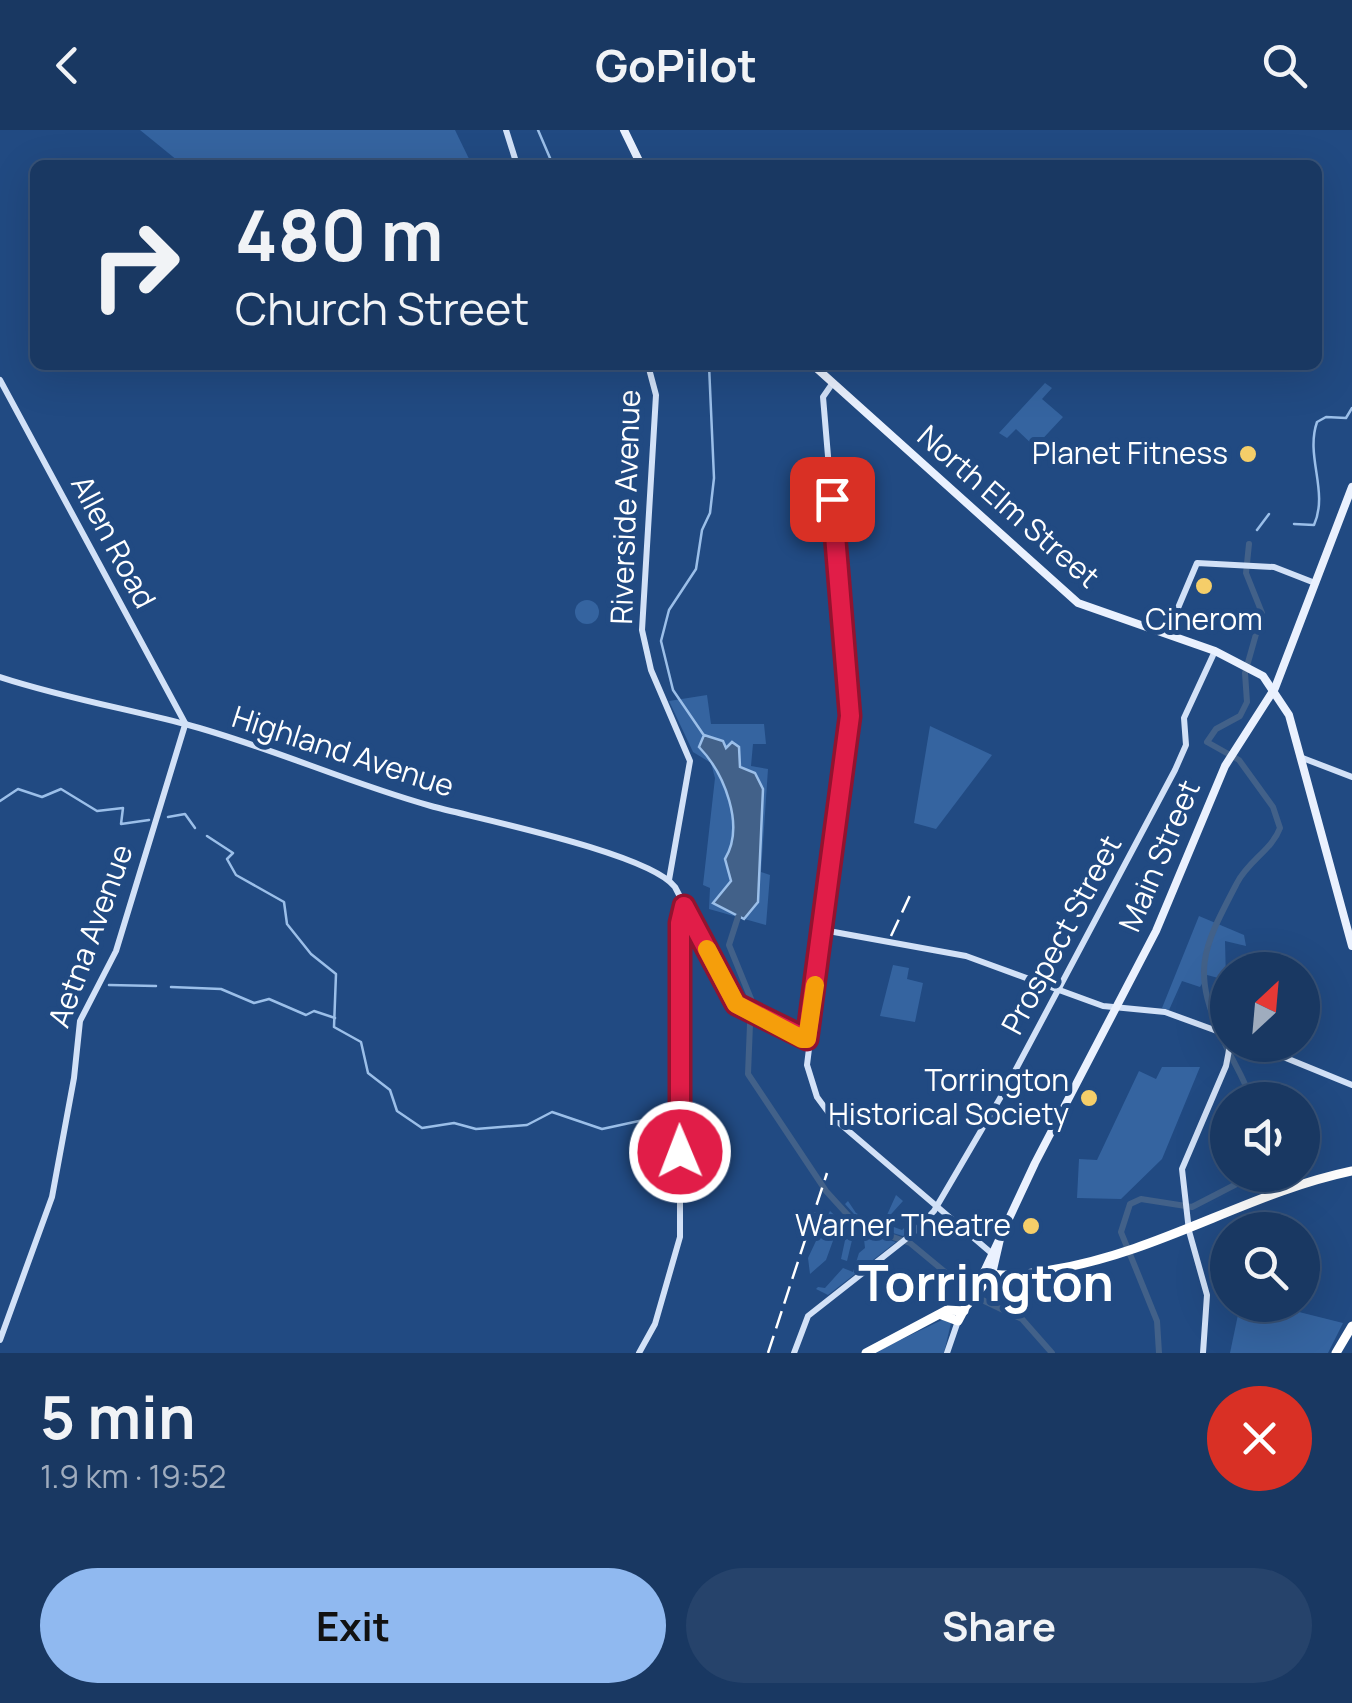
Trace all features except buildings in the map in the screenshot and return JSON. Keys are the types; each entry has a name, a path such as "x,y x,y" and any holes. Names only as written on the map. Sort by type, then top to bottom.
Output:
{"highway":[{"path":"866,1353 942,1315 1006,1275 1128,1252 1189,1231 1282,1190 1352,1170"},
{"path":"942,1315 958,1321 980,1288"},
{"path":"1336,1353 1352,1326"}],"main road":[{"path":"624,130 639,160"},
{"name":"North Elm Street","path":"818,370 941,476 1078,603 1244,662 1264,676 1289,714 1352,946"},
{"name":"Main Street","path":"980,1288 1034,1163 1120,1007 1231,755 1275,688 1352,488"},
{"path":"1264,676 1280,673"},
{"path":"1266,707 1278,704 1289,714"}],"street":[{"path":"506,130 515,160"},
{"name":"Riverside Avenue","path":"649,370 656,395 642,630 651,670 690,761 669,880"},
{"name":"Allen Road","path":"0,380 186,724"},
{"path":"832,384 823,397 850,716 807,1039 809,1074 821,1105 994,1256"},
{"path":"1167,634 1194,564 1274,567 1315,583"},
{"name":"Prospect Street","path":"794,1353 808,1316 912,1235 936,1207 1181,760 1186,738 1184,718 1216,652"},
{"name":"Highland Avenue","path":"0,677 99,707 186,724 433,806 615,858 669,880"},
{"name":"Aetna Avenue","path":"0,1340 48,1209 74,1078 80,1021 116,950 186,724"},
{"path":"1299,756 1352,776"},
{"path":"669,880 740,1008 807,1039"},
{"path":"639,1353 654,1324 680,1237 680,923 684,906"},
{"path":"823,930 966,956 1108,1008 1165,1012 1210,1028"},
{"path":"1202,1353 1207,1295 1189,1231 1182,1168 1225,1062"},
{"path":"1296,1062 1352,1085"},
{"path":"947,1353 958,1321"}],"shaded area":[{"path":"140,130 455,130 470,160 177,160"},
{"path":"1045,383 1052,388 1042,399 1063,417 1035,447 1016,429 1007,438 999,433"},
{"path":"587,600 596,603 596,621 587,624 578,621 575,612 578,603"},
{"path":"707,695 711,724 764,724 766,744 753,744 751,766 768,769 761,872 770,875 766,925 709,909 710,888 703,885 715,778 711,763 693,752 669,701"},
{"path":"930,726 992,755 936,829 914,823"},
{"path":"704,735 723,741 726,748 732,742 739,747 740,767 755,773 763,789 758,902 744,919 713,903 731,881 725,859 733,831 724,786 699,747"},
{"path":"1199,916 1244,935 1246,946 1225,941 1225,952 1210,952 1210,976 1200,987 1182,981 1169,1010 1162,1008"},
{"path":"893,965 909,968 907,979 923,983 915,1022 880,1016"},
{"path":"1162,1067 1200,1067 1162,1159 1121,1199 1077,1198 1079,1159 1097,1160 1139,1071 1156,1079"},
{"path":"896,1195 903,1201 883,1223 902,1230 909,1223 915,1228 903,1236 863,1224 845,1204 848,1201 856,1213 871,1221 887,1215"},
{"path":"830,1211 849,1229 896,1242 828,1295 816,1289 825,1288 843,1268 853,1272 859,1253 865,1248 864,1239 853,1236 847,1261 841,1259 847,1231 838,1227 826,1260 810,1274 808,1258"},
{"path":"1320,1317 1343,1323 1328,1353 1230,1353 1236,1322 1320,1322"},
{"path":"944,1319 951,1323 944,1353 873,1353"}],"waterway":[{"path":"538,130 551,160"},
{"path":"703,734 673,690 661,641 669,610 696,569 702,530 710,513 714,478 709,370"},
{"path":"1294,524 1314,525 1318,512 1314,448 1317,422 1326,417 1346,418 1352,408"},
{"path":"1257,530 1269,514"},
{"path":"1244,1082 1214,1019 1204,979 1209,944 1225,906 1242,875 1280,828 1273,807 1239,760 1207,742 1216,729 1240,716 1247,702 1245,673 1262,613 1246,573 1249,544"},
{"path":"0,801 18,789 42,797 61,789 97,811 123,808 121,824 149,820"},
{"path":"168,817 185,814 195,828"},
{"path":"207,836 233,853 227,859 236,875 284,902 287,924 311,954 336,974 334,1027 361,1042 368,1073 390,1090 397,1111 422,1128 454,1123 476,1129 527,1125 552,1112 602,1129 676,1113"},
{"path":"738,917 729,945 751,999 748,1074 826,1191 856,1224 910,1243 974,1296 1022,1319 1052,1353"},
{"path":"109,985 156,986"},
{"path":"171,987 221,989 254,1003 269,999 306,1015 314,1011 335,1018"},
{"path":"1159,1353 1157,1321 1121,1232 1130,1204 1141,1199 1192,1207 1221,1192"}],"railway":[{"path":"891,936 913,889"},
{"path":"768,1353 827,1173"}],"slow traffic":[{"path":"707,949 740,1008 802,1039 807,1039 815,985"}],"place":[{"name":"Planet Fitness","path":"1248,454"},
{"name":"Cinerom","path":"1204,586"},
{"name":"Torrington Historical Society","path":"1089,1098"},
{"name":"Warner Theatre","path":"1031,1226"}],"district":[{"name":"Torrington","path":"986,1283"}],"route":[{"path":"680,1152 680,914 684,906 736,1004 807,1039 850,716 832,499"}]}
